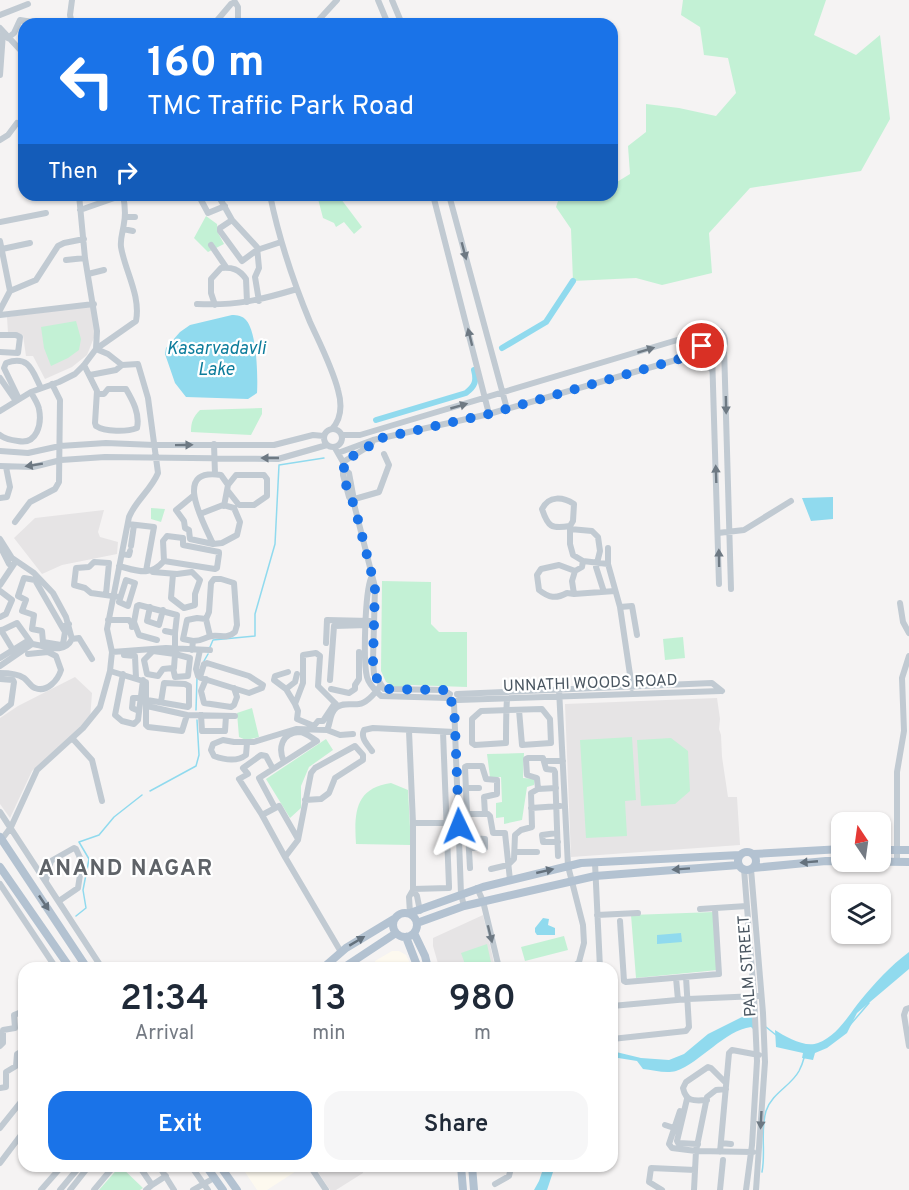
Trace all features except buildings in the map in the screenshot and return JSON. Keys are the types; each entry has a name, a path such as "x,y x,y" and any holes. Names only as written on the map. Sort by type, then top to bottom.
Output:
{"main road":[{"path":"1,838 83,962"},
{"path":"329,962 402,913 420,910 477,888 568,866 740,855 746,852 753,855 831,850"},
{"path":"891,850 909,850"},
{"path":"740,855 747,868"},
{"path":"747,868 756,862 753,855"},
{"path":"417,962 410,935 417,923 464,906 571,880 595,876 747,868 826,861 909,862"},
{"path":"0,867 66,962"},
{"path":"410,913 417,923"},
{"path":"394,919 393,926 396,933"},
{"path":"356,962 396,933 410,935 425,956 426,962"},
{"path":"210,1172 223,1190"},
{"path":"224,1172 237,1190"},
{"path":"462,1172 463,1190"},
{"path":"472,1172 474,1190"}],"street":[{"path":"71,18 72,0"},
{"path":"320,18 337,0"},
{"path":"378,0 386,18"},
{"path":"392,0 400,18"},
{"path":"219,18 235,2 238,7 238,18"},
{"path":"0,15 28,4"},
{"path":"4,33 14,33 18,24"},
{"path":"4,33 18,48"},
{"path":"0,75 4,33"},
{"path":"0,140 8,135 17,123"},
{"path":"79,201 85,258 94,304 96,349"},
{"path":"80,210 106,201"},
{"path":"0,411 31,392 75,374 96,349 136,321 134,290 122,248 121,238 125,217 124,201"},
{"path":"202,201 208,213 225,206"},
{"path":"222,201 232,219 255,244 259,268 255,277 259,301"},
{"path":"271,201 281,242 297,289 338,389 341,412 339,422 324,436"},
{"path":"435,201 489,414"},
{"path":"451,201 507,409"},
{"path":"0,222 46,213"},
{"path":"125,217 135,217"},
{"path":"232,219 220,228 220,231 240,260 244,261 257,250 281,242"},
{"path":"123,229 133,231"},
{"path":"10,291 36,280 58,246 84,239"},
{"path":"0,241 10,291 0,313 94,304"},
{"path":"2,249 30,243"},
{"path":"211,245 226,267"},
{"path":"66,260 85,258"},
{"path":"215,305 211,293 211,279 218,270 226,267 236,268 246,279 247,302"},
{"path":"88,274 104,270"},
{"path":"198,304 215,305 259,301 297,289"},
{"path":"342,435 360,435 714,329 720,331 725,337 731,589"},
{"path":"704,332 701,343 710,352 713,371 719,584"},
{"path":"0,336 20,337 18,352 0,352"},
{"path":"337,450 489,414 693,355 719,352 724,347"},
{"path":"96,349 108,354 122,365"},
{"path":"693,355 705,360 713,371"},
{"path":"17,400 4,368 6,363 17,359 28,364 41,388"},
{"path":"1,838 11,828 36,770 95,716 100,707 110,671 112,652 107,633 108,620 120,583 119,566 128,553 134,504 153,484 158,473 148,398 140,367 134,364 122,365 116,370 90,375"},
{"path":"84,365 97,394 95,423 98,429 135,429 138,425 134,405 126,389 108,389 104,394 97,394"},
{"path":"0,378 17,400"},
{"path":"15,522 30,502 55,489 59,482 60,400 52,384"},
{"path":"0,435 4,438 28,441 36,435 39,430 39,409 31,392"},
{"path":"102,429 105,457"},
{"path":"332,429 339,430 342,435 337,450"},
{"path":"125,444 126,430"},
{"path":"0,451 28,453 60,446 104,443 274,445 313,435 324,436"},
{"path":"360,435 361,444"},
{"path":"324,436 327,445"},
{"path":"353,501 379,492 389,465 384,453 374,440"},
{"path":"344,466 371,445 374,440"},
{"path":"28,441 28,453"},
{"path":"214,444 215,474"},
{"path":"0,498 7,497 10,487 3,466 33,467 61,460 105,457 279,459 327,445 337,450 344,466 343,475 353,501 372,577 368,587 370,623 373,661 381,691"},
{"path":"193,496 176,510 184,521 185,528 189,530 190,539 213,544 222,543 237,535 240,522 238,507 221,475 202,476 197,480 193,496 213,544"},
{"path":"200,514 224,506 254,505 267,496 266,476 236,475 228,488 224,506"},
{"path":"604,592 597,562 600,549 598,537 592,531 570,527 551,527 542,509 545,503 563,498 574,504 573,521 570,527 570,544 573,555 583,561 597,562 608,564"},
{"path":"718,533 744,530 791,501"},
{"path":"128,553 131,524"},
{"path":"131,524 154,527 148,572"},
{"path":"148,572 156,570 164,561 163,541 167,536 183,538 183,545 219,552 215,569 164,561"},
{"path":"0,539 12,561"},
{"path":"0,546 12,561 34,573 62,607 66,626 63,644 43,642 42,631 32,629 34,615 22,611 26,600 18,596 24,578 35,580 66,626 72,639"},
{"path":"608,548 608,564 620,608 631,686 635,694"},
{"path":"0,574 12,561"},
{"path":"0,585 12,561"},
{"path":"574,571 582,567 583,561"},
{"path":"106,594 109,563 94,562 89,567 76,568 74,585 86,588 91,593 117,596"},
{"path":"574,571 570,568 551,565 541,569 537,575 539,590 547,596 560,597 567,593 615,591"},
{"path":"119,566 148,572 173,574 192,572 200,580 195,594 195,605 184,608 171,598 173,574"},
{"path":"574,571 572,581 574,594"},
{"path":"206,619 187,620 183,639 202,641 210,636 223,637 236,632 234,583 214,579 211,583 209,612 206,619 210,636"},
{"path":"117,596 120,603 129,605 135,582 126,580 120,583"},
{"path":"0,591 12,600 6,614 0,617"},
{"path":"900,603 903,622 909,633"},
{"path":"157,640 140,636 134,622 137,606 150,607 177,615 175,633 175,651 174,668 175,677 188,676 190,658 175,651 153,651 144,660 147,674 158,676 163,669 174,668"},
{"path":"620,608 632,606 637,635"},
{"path":"150,607 147,621 159,625 163,610"},
{"path":"108,620 129,621 132,628"},
{"path":"326,643 327,620 370,623"},
{"path":"13,650 0,631 17,623 30,642 40,648 62,649 67,647 72,639 79,638 93,659"},
{"path":"330,680 334,626 370,623"},
{"path":"370,623 367,676 381,691"},
{"path":"165,631 175,633"},
{"path":"193,641 196,650 196,669 203,678 244,691 253,692 263,685 250,677 207,663 204,664 203,678 201,692 204,703 231,707 237,697 234,688"},
{"path":"0,658 30,642"},
{"path":"0,665 30,642"},
{"path":"112,652 210,650"},
{"path":"0,673 23,677 34,688 41,689 56,682 61,670 56,656 48,652 28,654"},
{"path":"331,689 349,693 355,689 359,679 359,652"},
{"path":"128,653 135,656 139,679"},
{"path":"295,704 302,685 303,656 316,653 320,656 318,686 337,704 363,704 381,691 453,698 461,894 464,906"},
{"path":"897,862 897,772 904,731 902,678 909,656"},
{"path":"110,671 139,679 148,684 145,701 146,724 150,729 180,732 188,715"},
{"path":"288,672 275,676 274,680 289,687 302,685"},
{"path":"123,674 115,715 122,721 134,723 138,720 139,711 145,701"},
{"path":"289,687 297,674"},
{"path":"359,679 367,676 376,677"},
{"path":"244,691 250,677"},
{"path":"0,679 14,682 12,702 0,713"},
{"path":"145,701 188,707 189,686 164,683 160,702"},
{"name":"UNNATHI WOODS ROAD","path":"712,683 722,691 507,699 453,698 559,689 712,683"},
{"path":"289,687 298,711 297,719 312,726 318,721 323,721 337,704"},
{"path":"559,689 568,866 583,925 584,943 579,962"},
{"path":"507,699 506,710 506,743 475,745 472,743 473,716 481,711 506,710 519,710 542,709 550,719 551,743"},
{"path":"145,701 188,715 235,716"},
{"path":"519,710 520,743 522,745 562,743"},
{"path":"327,730 329,714"},
{"path":"201,715 202,731 225,731 226,716"},
{"path":"372,751 363,737 364,730 372,728 455,732"},
{"path":"248,743 246,755 242,759 224,760 214,756 211,750 213,744 223,740 248,743 296,729 327,730 340,735 353,734"},
{"path":"409,731 413,823 413,890 409,897 410,913"},
{"path":"275,808 259,778 300,752 316,741 299,732 288,736 281,743 280,752 284,762"},
{"path":"413,890 449,888 443,732"},
{"path":"72,738 92,760 102,801"},
{"path":"285,856 298,840 305,800 310,773 355,746 363,755 363,760 335,778 330,793 321,798 305,800"},
{"path":"273,769 266,756 261,755 243,768 248,774 240,780 341,952"},
{"path":"538,789 536,777 527,775 526,759 563,760"},
{"path":"544,761 546,770 555,772 558,856"},
{"path":"470,868 465,767 467,766 482,766 486,779 497,780 497,794 484,797 485,814"},
{"path":"466,788 479,788"},
{"path":"491,869 508,865 514,859 515,835 521,830 532,827 531,793 538,789 556,788"},
{"path":"262,815 279,806 298,840"},
{"path":"531,808 565,806"},
{"path":"0,812 98,962"},
{"path":"467,814 490,816 491,831 505,833 510,880"},
{"path":"413,823 447,823 459,826"},
{"path":"557,833 544,834 542,840 543,842 558,842"},
{"path":"468,838 485,839 485,848 469,848"},
{"path":"46,880 52,860 76,849 82,862 78,888 59,901"},
{"path":"514,852 537,852"},
{"path":"595,863 600,962"},
{"path":"746,1190 757,1061 755,1019 758,996 747,906 747,868"},
{"name":"PALM STREET","path":"747,868 758,996 763,1013 765,1059 756,1190"},
{"path":"0,884 0,892"},
{"path":"0,884 52,962"},
{"path":"477,888 483,901 498,962"},
{"path":"413,890 420,910"},
{"path":"700,909 747,906"},
{"path":"620,921 624,981 720,974 715,909"},
{"path":"597,915 638,913"},
{"path":"618,1038 686,1031 689,1027 686,977"},
{"path":"676,978 678,1000"},
{"path":"618,1005 758,996"},
{"path":"909,1008 906,1009 904,1015 909,1046"},
{"path":"0,1046 2,1046 3,1030 15,1028 14,1015 18,1013"},
{"path":"720,1152 729,1053 732,1050 756,1053 765,1059"},
{"path":"0,1088 6,1087 6,1072 16,1066 18,1052"},
{"path":"726,1086 708,1067 686,1082 682,1088 687,1099 677,1141 720,1152 759,1154"},
{"path":"694,1190 697,1147 707,1100 709,1094 726,1086"},
{"path":"687,1099 707,1100"},
{"path":"0,1128 18,1106"},
{"path":"680,1111 670,1147 697,1147"},
{"path":"664,1125 674,1128"},
{"path":"0,1163 3,1152 18,1137"},
{"path":"721,1143 731,1144"},
{"path":"720,1190 723,1160"},
{"path":"662,1190 649,1182 651,1168 695,1170"},
{"path":"40,1190 56,1172"},
{"path":"60,1190 75,1172"},
{"path":"70,1190 84,1172"},
{"path":"94,1190 109,1172"},
{"path":"143,1172 152,1185"},
{"path":"163,1172 174,1190"},
{"path":"195,1172 206,1187"},
{"path":"314,1172 326,1190"},
{"path":"495,1184 509,1176 510,1172"},
{"path":"146,1190 166,1176"},
{"path":"193,1190 206,1187 214,1178"}],"shaded area":[{"path":"92,306 95,335 87,355 72,367 45,379 33,356 26,356 23,335 8,333 7,317"},
{"path":"104,510 98,532 100,537 118,542 117,554 62,565 42,574 14,538 35,518"},
{"path":"75,677 92,693 90,719 32,771 10,818 0,804 0,718 18,706"},
{"path":"717,698 728,797 737,797 740,845 571,857 565,704"},
{"path":"483,915 494,962 438,962 433,938"},
{"path":"392,951 399,951 406,955 410,962 375,962"},
{"path":"245,1172 295,1172 267,1190 257,1190"},
{"path":"318,1172 363,1172 336,1190 330,1190"}],"green space":[{"path":"683,0 826,0 814,35 856,55 880,35 890,119 861,171 750,188 709,233 712,273 662,285 636,278 573,281 571,229 556,207 558,201 618,201 618,181 630,174 628,146 646,132 646,104 716,116 736,93 728,58 704,55 700,27 681,15"},
{"path":"319,201 342,201 362,227 354,234 344,222 336,227 334,223 323,218"},
{"path":"206,216 217,224 218,233 224,244 208,252 194,238"},
{"path":"76,321 81,339 79,350 51,366 44,348 41,327"},
{"path":"262,408 262,414 251,435 191,432 193,420 200,410"},
{"path":"151,508 165,509 161,522 151,519"},
{"path":"382,581 431,582 431,624 439,632 467,632 467,687 410,685 402,691 386,682 381,671"},
{"path":"683,637 685,658 665,660 663,639"},
{"path":"252,708 259,737 246,740 239,737 237,713"},
{"path":"632,737 636,800 625,801 627,836 586,838 580,740"},
{"path":"671,738 688,751 690,791 675,804 641,806 637,740"},
{"path":"326,739 333,750 309,767 301,786 301,808 290,818 266,779"},
{"path":"524,753 523,778 535,779 534,785 527,787 522,820 504,824 504,817 496,818 496,803 502,802 501,777 490,777 487,754"},
{"path":"391,783 408,790 411,845 356,844 359,804 370,790"},
{"path":"714,912 718,970 636,978 631,915"},
{"path":"564,936 568,950 525,961 521,947"},
{"path":"487,944 491,962 464,962 461,953"},
{"path":"115,1172 126,1172 143,1188 140,1190 99,1190"}],"water":[{"name":"Kasarvadavli Lake","path":"232,315 245,319 250,326 255,344 257,393 248,399 186,397 175,383 165,354 166,348 180,332 190,325"},
{"path":"833,497 833,519 811,521 802,498"},
{"path":"543,918 549,919 548,925 555,928 555,935 537,935 535,928"},
{"path":"681,933 682,942 657,944 657,935"},
{"path":"909,952 909,969 857,1013 847,1033 827,1048 815,1053 813,1060 802,1058 803,1053 776,1047 775,1030 790,1039 807,1044 818,1043 831,1036 877,981"},
{"path":"754,1011 756,1032 751,1027 741,1029 676,1071 643,1069 637,1061 618,1058 618,1052 641,1058 669,1060 684,1054 708,1034"},
{"path":"542,1172 553,1172 547,1190 534,1190"}],"waterway":[{"path":"502,348 546,322 573,281"},
{"path":"376,420 466,393 475,383 474,370"},
{"path":"210,647 213,640 255,636 255,614 275,544 279,465 324,458"},
{"path":"204,661 208,654"},
{"path":"196,710 197,678"},
{"path":"150,791 196,766 199,755 197,720"},
{"path":"76,916 86,908 83,890 89,859 79,842 99,835 114,817 142,795"},
{"path":"850,1025 869,1003"},
{"path":"766,1027 776,1035"},
{"path":"762,1172 763,1126 766,1111 773,1099 796,1076 804,1058"}],"district":[{"name":"ANAND NAGAR","path":"126,867"}],"route":[{"path":"459,826 454,703 448,700 450,694 443,690 384,689 374,674 375,587 354,504 349,497 343,475 343,462 371,445 373,440 489,414 707,351 702,346"}]}
